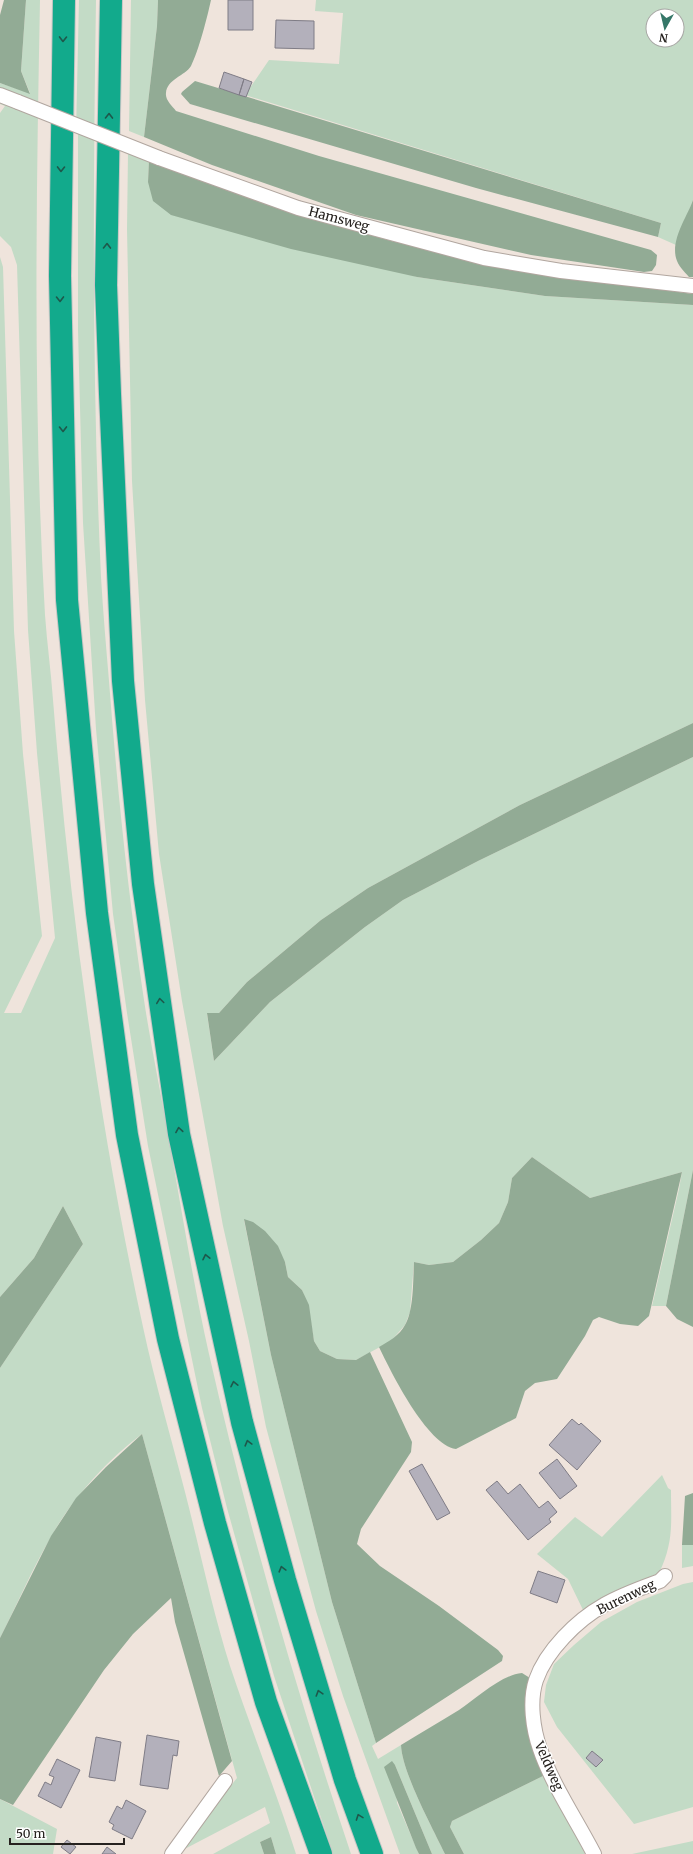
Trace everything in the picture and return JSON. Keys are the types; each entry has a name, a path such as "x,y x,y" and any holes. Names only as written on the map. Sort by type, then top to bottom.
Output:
{"highway":[{"path":"64,0 60,276 67,600 96,914 127,1135 168,1339 215,1522 266,1702 322,1854"},
{"path":"111,0 106,285 123,680 143,884 179,1134 242,1422 287,1587 345,1780 372,1854"}],"street":[{"name":"Hamsweg","path":"0,95 159,158 298,208 484,258 561,271 693,286"},
{"name":"Burenweg","path":"540,1671 563,1638 574,1627 604,1605 660,1581 665,1576"},
{"name":"Veldweg","path":"540,1671 535,1682 533,1702 534,1726 540,1749 594,1854"},
{"path":"172,1854 225,1781"}],"green space":[{"path":"4,0 26,0 21,71 30,94 0,83 0,15"},
{"path":"26,0 40,0 36,308 41,538 45,615 68,858 77,937 99,1093 112,1171 143,1327 212,1601 230,1666 296,1854 276,1854 271,1837 260,1842 264,1854 213,1854 270,1823 265,1807 177,1853 237,1778 142,1434 116,1455 91,1481 59,1523 31,1574 0,1638 0,1368 83,1244 63,1206 34,1258 0,1297 0,257 3,267 14,631 23,754 42,936 4,1013 21,1013 55,938 37,753 28,630 17,265 11,247 0,236 0,113 5,106 0,104 0,83 30,93 21,71"},
{"path":"79,0 96,0 94,288 96,433 101,577 119,801 144,1000 198,1301 239,1480 292,1668 351,1854 333,1854 274,1676 227,1508 202,1408 148,1146 127,1013 113,914 96,729 83,523 78,330 78,134 76,133"},
{"path":"131,0 158,0 157,26 144,137 129,131"},
{"path":"158,0 211,0 200,43 191,66 169,84 167,88 166,96 169,103 176,111 319,156 651,250 657,255 656,265 652,271 644,272 531,255 356,215 212,165 144,137 157,26"},
{"path":"316,0 693,0 693,200 676,245 658,237 661,223 245,95 269,60 339,64 343,13 315,11"},
{"path":"195,81 661,223 658,237 476,188 190,104 181,94"},
{"path":"128,153 149,160 148,182 417,277 545,296 693,305 693,723 520,805 368,888 321,920 247,982 219,1013 207,1014 214,1061 270,1002 365,927 403,900 478,861 693,757 693,1170 666,1306 652,1306 682,1172 590,1198 532,1157 512,1178 508,1202 499,1223 481,1240 453,1262 429,1265 414,1262 410,1312 405,1325 391,1341 356,1360 337,1359 320,1351 314,1341 308,1305 302,1290 288,1277 285,1262 244,1220 271,1355 332,1602 376,1743 372,1746 378,1759 401,1745 406,1770 445,1854 432,1854 395,1765 397,1803 419,1854 400,1854 343,1696 316,1611 266,1427 249,1341 223,1226 182,1001 159,854 145,700 132,481 127,229"},
{"path":"149,160 280,207 379,238 517,268 693,294 693,305 545,296 417,277 291,249 171,215 153,201 148,182"},
{"path":"693,200 693,277 689,277 678,264 675,251 680,228"},
{"path":"693,723 693,757 478,861 403,900 365,927 270,1002 214,1061 207,1013 219,1013 247,982 321,920 368,888 520,805"},
{"path":"532,1157 590,1198 682,1172 649,1316 638,1326 620,1324 599,1317 593,1320 585,1336 557,1379 535,1383 525,1391 516,1418 456,1449 445,1444 433,1435 422,1422 401,1389 379,1347 397,1335 403,1329 408,1319 412,1294 414,1262 429,1265 453,1262 481,1240 499,1223 508,1202 512,1178"},
{"path":"693,1170 693,1327 677,1319 666,1306"},
{"path":"63,1206 83,1244 0,1368 0,1297 34,1258"},
{"path":"244,1219 253,1222 265,1231 278,1246 285,1262 288,1277 302,1290 309,1305 314,1341 320,1351 337,1359 356,1360 370,1352 412,1442 411,1452 361,1529 357,1544 380,1566 439,1606 498,1650 503,1656 502,1661 376,1743 332,1602 271,1355"},
{"path":"142,1434 232,1761 219,1776 175,1622 171,1598 133,1634 104,1670 13,1805 0,1799 0,1638 51,1536 76,1498 106,1467"},
{"path":"662,1475 668,1488 671,1490 671,1532 667,1552 659,1573 606,1597 584,1612 568,1579 537,1554 575,1517 602,1537"},
{"path":"693,1493 693,1545 682,1545 685,1496"},
{"path":"682,1545 693,1545 693,1566 682,1568"},
{"path":"693,1582 693,1807 634,1824 557,1727 544,1702 546,1685 554,1664 601,1622 637,1602 683,1584"},
{"path":"522,1673 530,1678 527,1691 526,1716 528,1727 545,1775 452,1821 450,1827 464,1854 445,1854 406,1770 401,1745 459,1710 498,1682"},
{"path":"392,1761 432,1854 419,1854 416,1848 384,1767"},
{"path":"545,1775 585,1854 464,1854 450,1827 452,1821"},
{"path":"0,1799 57,1829 53,1854 0,1854"},
{"path":"271,1837 276,1854 264,1854 260,1842"},
{"path":"693,1841 693,1854 632,1854"}],"building":[{"path":"228,0 253,0 253,30 228,30"},
{"path":"276,20 314,21 314,49 275,48"},
{"path":"224,72 244,79 239,95 219,88"},
{"path":"244,79 252,82 246,97 239,95"},
{"path":"572,1419 579,1425 581,1423 601,1441 577,1470 549,1445"},
{"path":"557,1459 577,1486 560,1499 539,1473"},
{"path":"422,1464 450,1513 437,1520 409,1471"},
{"path":"497,1481 508,1494 520,1484 539,1508 548,1501 557,1512 549,1519 551,1522 528,1540 486,1490"},
{"path":"538,1571 565,1580 557,1603 530,1593"},
{"path":"147,1735 179,1741 177,1756 173,1755 168,1789 140,1785"},
{"path":"96,1737 121,1742 115,1781 89,1777"},
{"path":"592,1751 603,1760 596,1767 586,1758"},
{"path":"57,1759 80,1770 61,1808 38,1796 45,1782 51,1785 54,1777 49,1775"},
{"path":"126,1800 146,1811 132,1839 112,1829 114,1825 109,1822 117,1806 122,1809"},
{"path":"67,1840 76,1847 70,1854 61,1847"},
{"path":"107,1847 116,1854 102,1854"}]}
